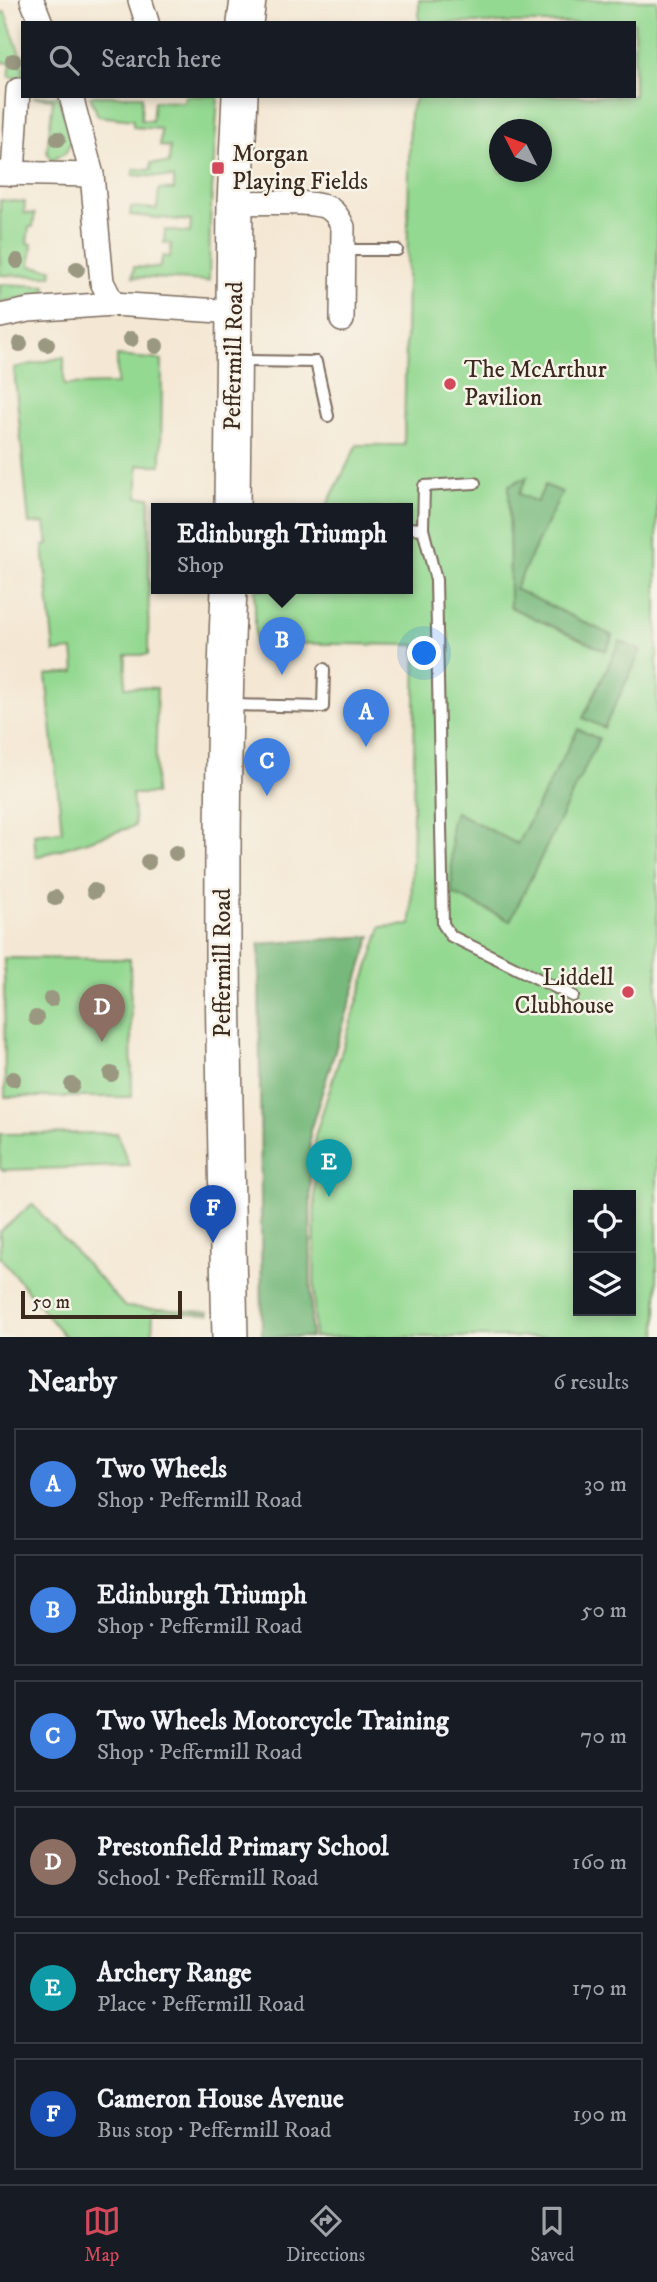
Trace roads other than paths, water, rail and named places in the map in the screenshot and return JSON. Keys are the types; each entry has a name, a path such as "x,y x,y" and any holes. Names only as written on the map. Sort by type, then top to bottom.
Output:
{"main road":[{"path":"245,21 248,0"},
{"name":"Peffermill Road","path":"232,503 235,203 240,98"},
{"name":"Peffermill Road","path":"229,594 224,705 223,969 230,1337"}],"street":[{"path":"32,0 40,21"},
{"path":"18,90 6,174 92,175"},
{"path":"72,98 92,175 102,282 113,304"},
{"path":"235,203 314,204 329,208 338,217 343,227 344,250 342,320"},
{"path":"0,316 29,310 113,304 235,312"}],"lane":[{"path":"344,250 397,250"},
{"path":"235,361 316,362 328,416"},
{"path":"475,483 424,486 423,528 430,549 437,593 443,924 451,936 573,996"},
{"path":"413,528 423,528"},
{"path":"224,705 323,707 324,669"}],"place":[{"name":"Morgan Playing Fields","path":"218,168"},
{"name":"The McArthur Pavilion","path":"450,384"},
{"name":"Edinburgh Triumph","path":"282,675"},
{"name":"Two Wheels","path":"366,747"},
{"name":"Two Wheels Motorcycle Training","path":"267,796"},
{"name":"Liddell Clubhouse","path":"628,992"},
{"name":"Prestonfield Primary School","path":"102,1042"},
{"name":"Archery Range","path":"329,1197"},
{"name":"Cameron House Avenue","path":"213,1243"}]}
